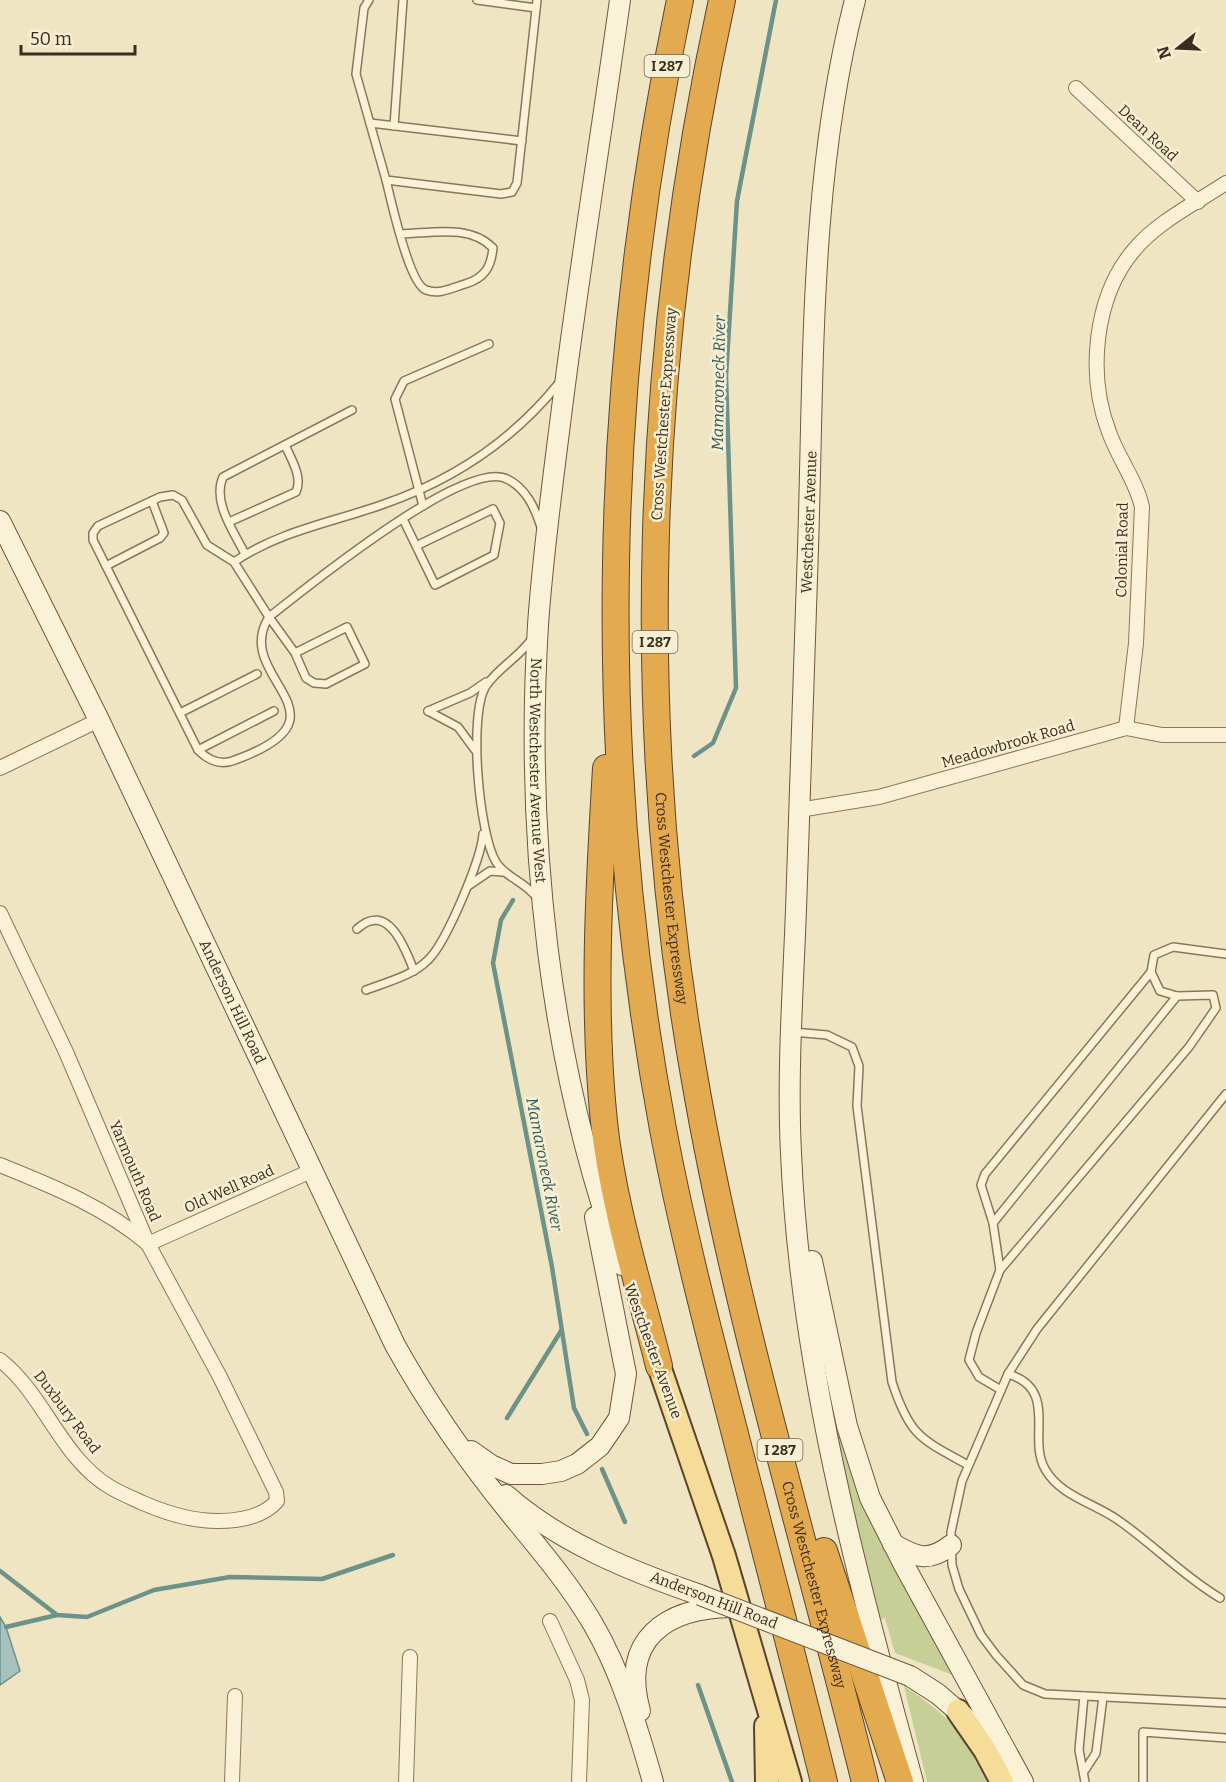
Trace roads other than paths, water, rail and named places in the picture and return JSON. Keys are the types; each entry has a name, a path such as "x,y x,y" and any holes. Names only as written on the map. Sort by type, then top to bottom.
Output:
{"highway":[{"path":"654,133 664,0"},
{"name":"I 287","path":"680,0 654,133 633,282 621,410 614,633 626,855 645,1021 664,1130 698,1291 824,1782"},
{"name":"Cross Westchester Expressway","path":"722,0 685,197 671,305 659,469 655,664 662,819 685,1018 707,1145 737,1282 865,1782"},
{"path":"614,633 600,869 600,1082 611,1171 659,1366"},
{"path":"737,1282 793,1441 837,1597 900,1782"}],"main road":[{"path":"538,627 566,374 620,0"},
{"name":"Westchester Avenue","path":"792,1039 818,262 831,122 855,0"},
{"name":"Anderson Hill Road","path":"0,521 99,720 395,1344 432,1409 553,1563 594,1626 622,1688 654,1782"},
{"name":"North Westchester Avenue West","path":"538,627 535,767 538,853 545,913"},
{"name":"Westchester Avenue","path":"545,913 554,993 581,1129 611,1234 659,1366 754,1650 790,1782"},
{"path":"792,1039 809,1241 829,1349 858,1466 893,1544 1023,1782"},
{"path":"792,1039 791,1151 811,1356 850,1544 913,1782"},
{"path":"447,1429 491,1466 511,1474 542,1474 561,1471 589,1456 600,1446 619,1418 626,1374 597,1230 581,1129"},
{"name":"Anderson Hill Road","path":"480,1472 515,1503 577,1543 703,1601 732,1606 910,1676 958,1711 990,1742 1014,1782"},
{"path":"893,1544 914,1556 926,1557 940,1554 951,1545"},
{"path":"654,1782 637,1700 636,1676 640,1653 657,1629 668,1619 703,1601"},
{"path":"754,1650 765,1717 767,1782"},
{"path":"958,1711 985,1750 1002,1782"}],"street":[{"name":"Dean Road","path":"1076,88 1198,202"},
{"name":"Colonial Road","path":"1126,728 1136,643 1142,507 1138,493 1108,431 1099,394 1097,352 1110,291 1121,267 1135,248 1156,230 1226,183"},
{"path":"0,768 99,720"},
{"name":"Meadowbrook Road","path":"799,810 879,797 1126,728 1162,735 1226,735"},
{"name":"Yarmouth Road","path":"0,913 66,1052 148,1244 250,1438"},
{"path":"0,1165 61,1190 125,1224 148,1244"},
{"name":"Old Well Road","path":"148,1244 313,1170"},
{"name":"Duxbury Road","path":"0,1360 18,1373 75,1453 95,1476 109,1487 167,1513 201,1521 228,1521 269,1511 277,1502 276,1492 250,1438"},
{"path":"550,1621 577,1680 582,1700 579,1782"},
{"path":"406,1782 410,1657"},
{"path":"232,1782 235,1696"}],"lane":[{"path":"369,0 364,8 356,74 401,234 414,279 423,289 437,293 483,276 492,264 493,248 484,238 469,233 401,234"},
{"path":"394,126 403,0"},
{"path":"386,180 501,194 512,192 517,183 537,4 477,0"},
{"path":"370,123 522,141"},
{"path":"423,506 395,399 398,389 404,381 489,344"},
{"path":"234,562 245,554 306,528 384,504 453,475 495,446 547,398 566,374"},
{"path":"245,554 219,500 223,477 352,410"},
{"path":"229,522 296,492 300,484 285,445"},
{"path":"295,652 346,627 365,664 326,684 314,683 306,678 295,652 269,617 234,562 207,545 196,529 182,500 172,495 152,501 98,526 93,533 93,540 198,750 214,762 234,761 282,738 290,727 291,711 261,648 261,629 269,617 403,519 479,477 507,479 533,504 546,542"},
{"path":"106,566 160,538 165,533 152,501"},
{"path":"403,519 416,546 435,585 494,555 500,522 493,509 416,546"},
{"path":"477,754 472,742 458,727 428,711 470,693 493,677 524,650 538,627"},
{"path":"180,713 257,674"},
{"path":"493,677 477,708 477,754 484,826 490,850 504,872 532,891 545,913"},
{"path":"198,750 274,711"},
{"path":"366,990 414,971 430,958 466,887 483,840 484,826"},
{"path":"466,887 490,871 504,872"},
{"path":"357,929 372,922 390,926 401,939 414,971"},
{"path":"1000,1270 993,1223 981,1185 985,1174 1151,972 1154,955 1173,947 1226,954"},
{"path":"1001,1390 979,1377 969,1360 976,1333 1000,1270 1189,1047 1216,1008 1213,995 1177,996 1160,991 1151,972"},
{"path":"993,1223 1177,996"},
{"path":"792,1039 827,1035 852,1047 859,1066 857,1106 892,1382 903,1416 923,1440 969,1465"},
{"path":"1226,1094 1037,1329 1008,1374 969,1465 954,1512 951,1545 952,1565 963,1598 981,1635 1023,1685 1035,1691 1084,1696 1226,1703"},
{"path":"1008,1374 1026,1382 1033,1393 1041,1422 1040,1447 1043,1466 1056,1485 1118,1520 1193,1582 1220,1598"},
{"path":"1084,1696 1079,1750 1084,1770 1084,1782"},
{"path":"1084,1770 1096,1753 1103,1697"},
{"path":"1143,1782 1143,1732 1226,1738"}],"water":[{"path":"0,1617 6,1627 20,1671 0,1685"}],"waterway":[{"name":"Mamaroneck River","path":"694,756 713,743 736,688 726,376 737,201 776,0"},
{"name":"Mamaroneck River","path":"513,900 501,920 493,963 552,1267 574,1408 587,1434"},
{"path":"507,1418 561,1331"},
{"name":"Mamaroneck River","path":"602,1469 625,1522"},
{"path":"0,1571 57,1615 87,1617 154,1590 230,1577 322,1579 393,1555"},
{"path":"6,1627 57,1615"},
{"name":"Mamaroneck River","path":"698,1685 732,1782"}]}
